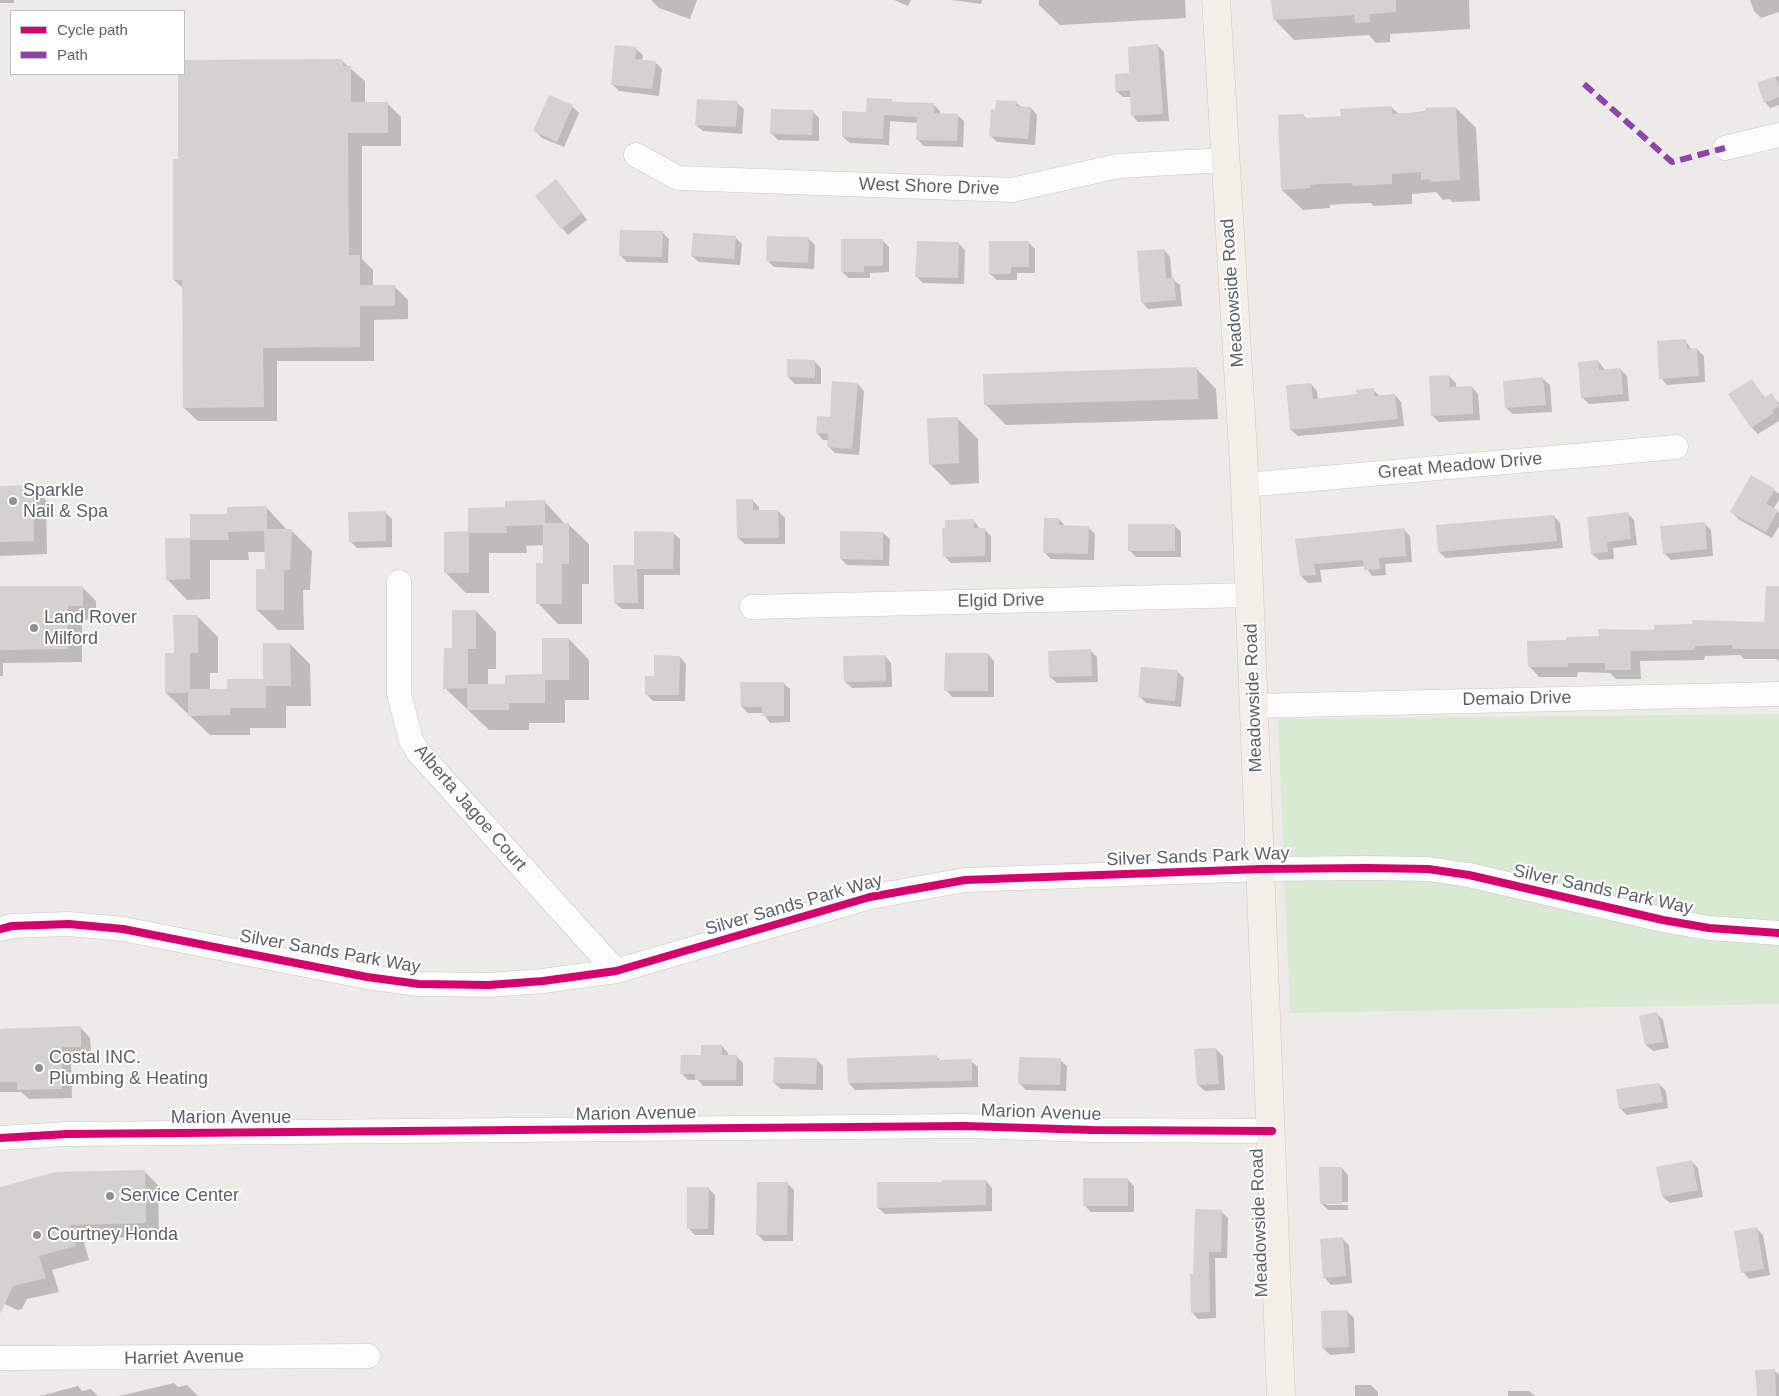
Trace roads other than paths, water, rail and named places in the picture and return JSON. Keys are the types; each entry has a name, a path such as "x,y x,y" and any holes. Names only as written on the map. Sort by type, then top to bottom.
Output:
{"main road":[{"name":"Meadowside Road","path":"1216,0 1245,485 1281,1396"}],"street":[{"path":"1725,148 1779,135"},
{"name":"West Shore Drive","path":"636,155 678,178 1012,190 1118,166 1225,160"},
{"name":"Great Meadow Drive","path":"1245,485 1676,446"},
{"name":"Alberta Jagoe Court","path":"399,582 399,694 411,740 418,752 616,971"},
{"name":"Elgid Drive","path":"752,607 1250,595"},
{"name":"Demaio Drive","path":"1254,706 1779,694"},
{"name":"Silver Sands Park Way","path":"0,929 12,926 69,924 123,930 367,977 420,984 489,985 542,981 616,971 870,897 965,880 1261,869 1428,869 1469,875 1663,920 1710,928 1779,933"},
{"name":"Marion Avenue","path":"0,1138 86,1134 965,1126 1092,1130 1272,1131"},
{"name":"Harriet Avenue","path":"0,1358 368,1356"}],"place":[{"name":"Sparkle Nail & Spa","path":"13,501"},
{"name":"Land Rover Milford","path":"34,628"},
{"name":"Costal INC. Plumbing & Heating","path":"39,1068"},
{"name":"Service Center","path":"110,1196"},
{"name":"Courtney Honda","path":"37,1235"}]}
